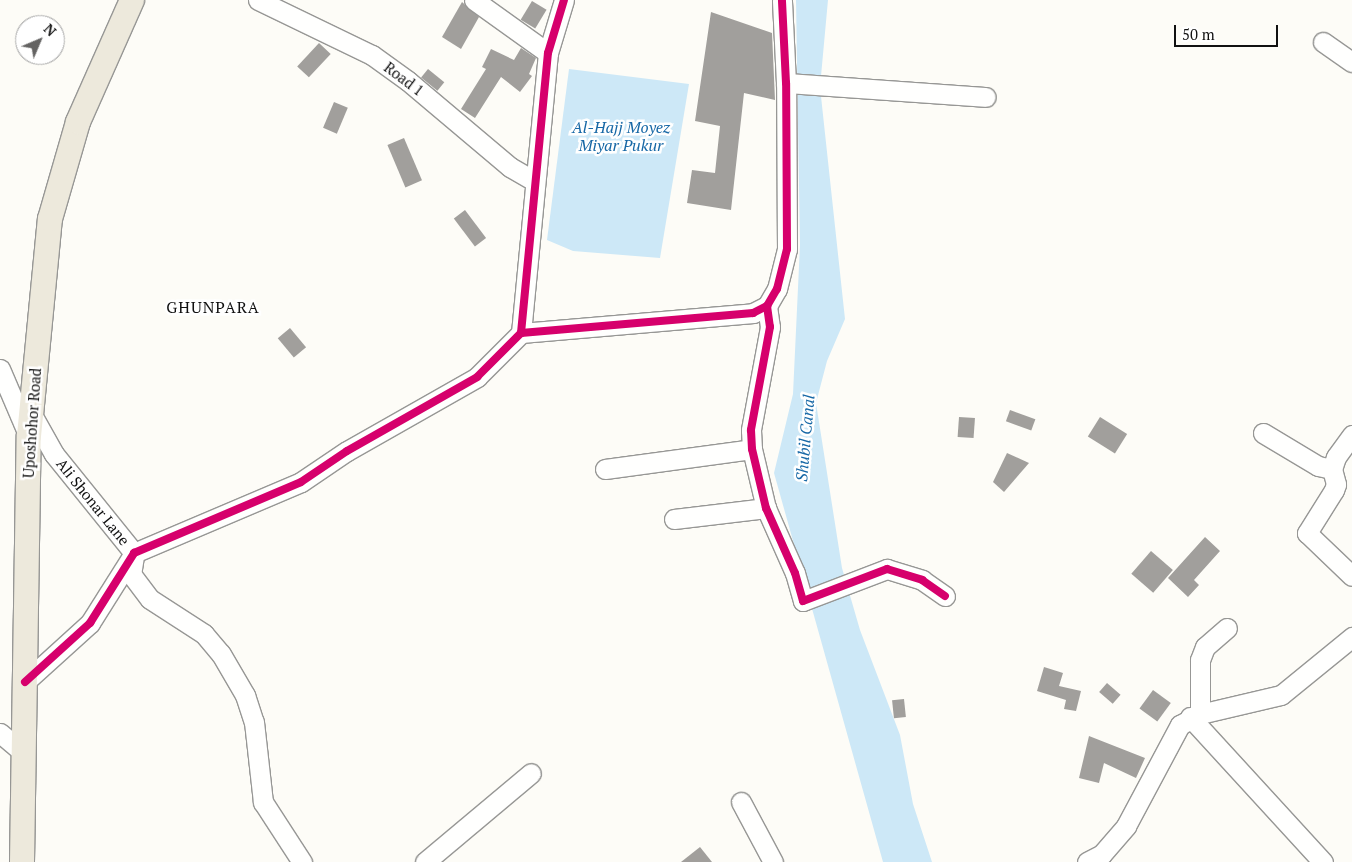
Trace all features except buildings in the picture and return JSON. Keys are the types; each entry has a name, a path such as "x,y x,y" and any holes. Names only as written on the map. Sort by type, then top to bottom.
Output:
{"main road":[{"name":"Uposhohor Road","path":"22,862 29,436 50,219 78,122 124,23 132,0"}],"street":[{"name":"Road 1","path":"258,0 372,55 408,81 510,167 534,181"},
{"path":"474,0 548,53"},
{"path":"521,333 534,181 548,53 564,0"},
{"path":"25,682 90,623 134,553 301,482 347,452 476,377 521,333 753,313 766,306 777,289 787,249 786,83 782,0"},
{"path":"1323,42 1352,62"},
{"path":"786,83 986,97"},
{"path":"766,306 770,327 751,430 752,449 766,508 795,573 803,601 878,570 888,569 922,580 945,596"},
{"path":"0,369 29,436"},
{"name":"Ali Shonar Lane","path":"31,413 54,454 134,553 131,574 150,599 204,634 221,654 245,695 254,722 263,802 302,862"},
{"path":"1264,433 1318,466 1332,469"},
{"path":"1352,434 1336,457 1332,469 1336,484 1334,490 1307,533 1352,576"},
{"path":"605,470 752,449"},
{"path":"674,519 766,508"},
{"path":"1227,628 1205,647 1200,660 1195,715 1323,862"},
{"path":"1087,862 1102,854 1126,826 1180,724 1195,715 1281,695 1329,659 1352,637"},
{"path":"0,732 24,753"},
{"path":"425,862 531,773"},
{"path":"741,802 773,862"}],"water":[{"name":"Shubil Canal","path":"796,0 828,0 820,87 845,319 827,361 816,403 842,568 860,630 900,735 913,804 932,862 883,862 774,473 793,394 800,245"},
{"name":"Al-Hajj Moyez Miyar Pukur","path":"569,69 689,84 660,258 573,251 547,240"}],"cycle path":[{"path":"25,682 90,623 134,553 301,482 347,451 477,377 521,333 548,53 564,0"},
{"path":"521,333 753,313 767,306 777,289 787,249 786,83 782,0"},
{"path":"767,306 770,327 751,430 752,449 766,508 795,573 803,601 887,569 922,580 945,596"}],"district":[{"name":"GHUNPARA","path":"213,307"}]}
